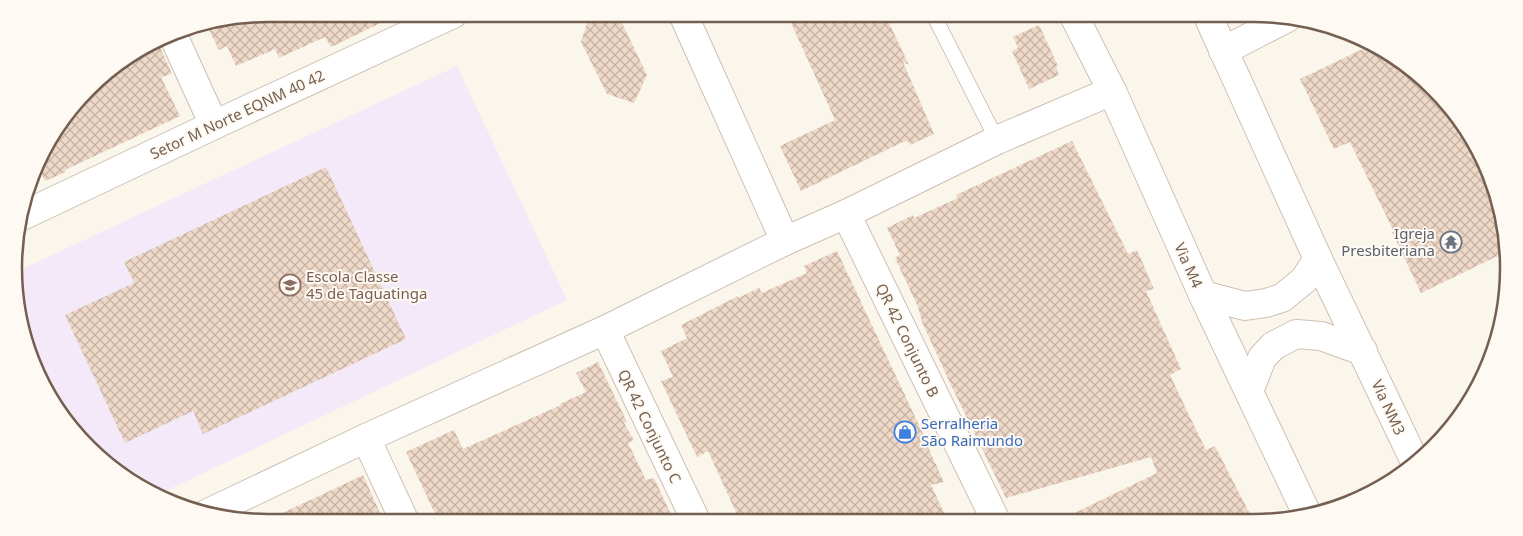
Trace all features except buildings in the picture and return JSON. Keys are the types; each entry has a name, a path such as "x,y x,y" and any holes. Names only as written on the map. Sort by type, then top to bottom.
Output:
{"street":[{"name":"Setor M Norte EQNM 40 42","path":"29,213 214,124 436,22"},
{"path":"687,22 785,241"},
{"name":"Via M4","path":"1078,22 1112,91 1202,295 1304,509"},
{"path":"1210,22 1318,259 1363,351"},
{"path":"1223,51 1276,24"},
{"path":"175,41 214,124"},
{"path":"218,508 366,438 605,330 785,241 846,214 997,140 1112,91"},
{"name":"QR 42 Conjunto B","path":"846,214 993,514"},
{"path":"1202,295 1245,306 1266,303 1282,298 1304,280 1318,259"},
{"name":"QR 42 Conjunto C","path":"605,330 693,514"},
{"path":"1249,392 1262,358 1273,346 1296,334 1321,336 1363,351"},
{"name":"Via NM3","path":"1363,351 1412,456"},
{"path":"366,438 401,514"}],"lane":[{"path":"938,22 997,140"}],"shaded area":[{"name":"Escola Classe 45 de Taguatinga","path":"457,66 567,300 165,491 145,481 106,453 83,430 55,391 41,362 31,332 27,316 22,269"}],"place":[{"name":"Igreja Presbiteriana","path":"1451,242"},
{"name":"Escola Classe 45 de Taguatinga","path":"290,285"},
{"name":"Serralheria São Raimundo","path":"905,432"}]}
